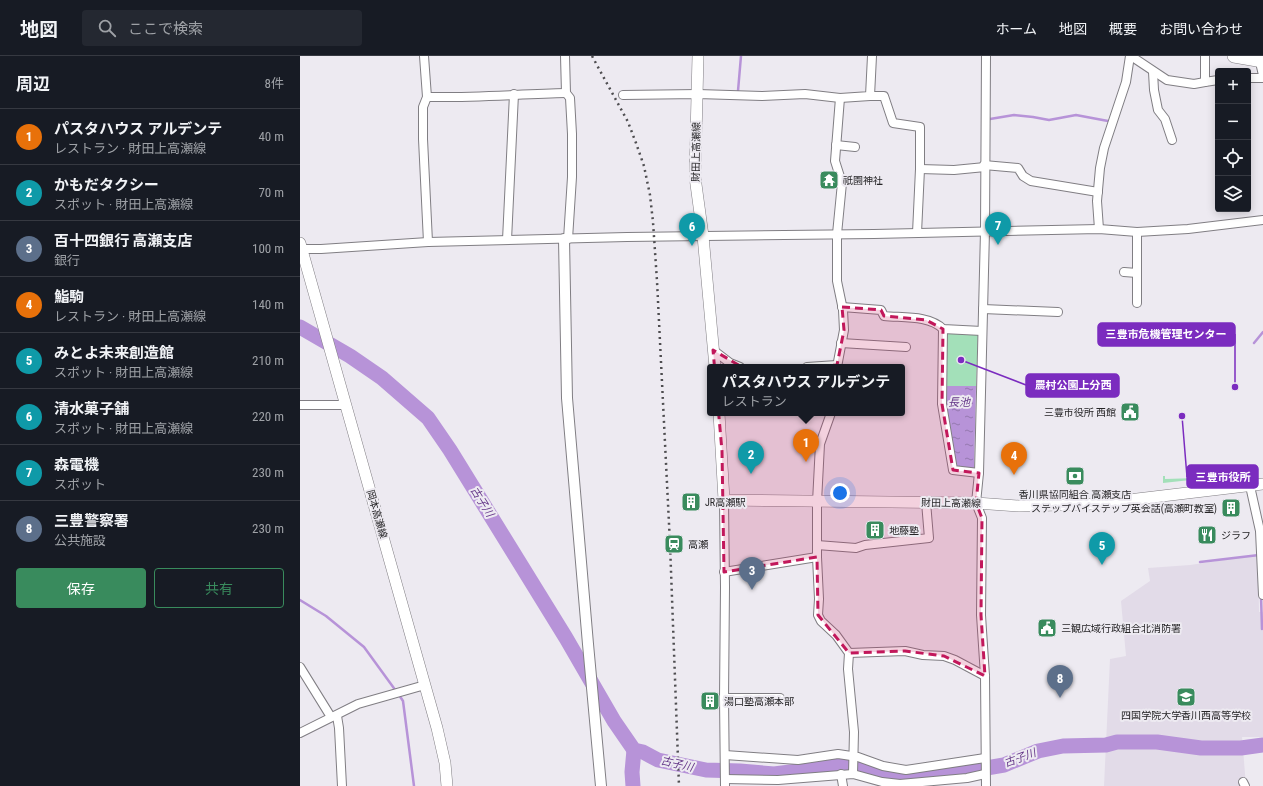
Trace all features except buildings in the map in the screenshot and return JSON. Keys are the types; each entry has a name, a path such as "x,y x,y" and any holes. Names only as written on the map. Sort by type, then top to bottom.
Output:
{"main road":[{"name":"財田上高瀬線","path":"698,56 695,177 703,236 715,364"},
{"path":"1234,56 1260,59"},
{"name":"岡本高瀬線","path":"301,247 439,735 445,763 447,786"},
{"path":"719,416 724,500"},
{"name":"財田上高瀬線","path":"724,500 976,502 1020,506 1095,504 1263,484"}],"street":[{"path":"424,56 427,97 423,108 423,139 428,242"},
{"path":"565,56 566,93 570,98 572,134 572,177 566,239 567,398 595,722 602,786"},
{"path":"870,96 872,56"},
{"path":"986,56 984,166 985,231 979,473 976,502 982,518 981,615 985,676 986,786"},
{"path":"1099,229 1098,192 1100,168 1104,148 1126,82 1130,56 1167,80 1194,84 1215,80"},
{"path":"1205,56 1205,82"},
{"path":"1260,59 1263,75"},
{"path":"1153,72 1154,90 1158,110 1165,119 1172,140"},
{"path":"1251,78 1263,78"},
{"path":"427,97 455,98 514,94 566,93"},
{"path":"507,240 514,94"},
{"path":"623,95 698,94 762,96 805,94 840,98 884,96 893,122 920,127 917,233"},
{"path":"837,364 844,330 842,307 837,281 837,234 842,183 835,162 840,98"},
{"path":"836,144 855,147"},
{"path":"920,169 954,170 984,166 1018,168 1023,176 1031,181 1098,192"},
{"path":"301,247 328,248 428,242 703,236 1099,229 1137,232 1188,229 1263,220"},
{"path":"1137,232 1137,303"},
{"path":"1124,272 1137,273"},
{"path":"842,307 881,310 884,316 926,320 941,326 944,329 982,331"},
{"path":"982,309 1058,312"},
{"path":"944,329 942,404 953,470 979,473"},
{"path":"841,343 906,347"},
{"path":"713,350 732,364"},
{"path":"300,405 346,405"},
{"path":"830,416 820,444 817,545 819,598 818,615 821,621 836,634 849,653 848,669 854,732 852,771"},
{"path":"1250,486 1261,531 1263,595"},
{"path":"724,500 725,783 778,780 841,774 852,771 882,782 900,784 967,778 985,774"},
{"path":"817,545 856,548 865,545 929,538 926,502"},
{"path":"724,572 817,557"},
{"path":"849,653 905,651 923,655 944,656 955,660 985,676"},
{"path":"300,666 334,716 339,728 342,786"},
{"path":"300,733 358,704 425,685"},
{"path":"724,698 780,698"},
{"path":"726,755 798,760 838,754 853,756 883,766 906,770 985,758"},
{"path":"841,774 843,786"}],"highlighted area":[{"path":"842,307 881,310 884,316 926,320 943,329 942,404 953,470 979,473 976,503 982,518 981,615 985,676 944,656 905,651 849,653 818,615 817,557 724,572 722,451 713,350 747,370 837,365 844,330"}],"shaded area":[{"name":"四国学院大学香川西高等学校","path":"1258,555 1259,612 1263,612 1263,737 1242,737 1246,786 1104,786 1110,659 1126,656 1121,601 1150,581 1148,568 1190,565"}],"green space":[{"path":"945,333 978,334 976,386 944,386"},
{"path":"1254,470 1254,473 1163,483 1163,476 1165,476 1165,479 1197,478 1197,475 1221,475 1221,472"}],"water":[{"name":"長池","path":"944,386 976,386 974,469 954,468 947,431"}],"waterway":[{"path":"738,91 741,56"},
{"path":"990,119 1014,115 1049,120 1076,115 1108,121"},
{"name":"古子川","path":"300,327 350,356 382,378 428,418 450,450 566,638 614,721 634,750 643,752 658,760 706,770 774,774 838,766 863,767 895,776 921,776 969,771 1004,765 1038,751 1063,746 1106,745 1117,742 1157,742 1201,748 1241,748 1263,745"},
{"path":"1254,343 1263,332"},
{"path":"1200,562 1259,555"},
{"path":"1261,596 1262,629"},
{"path":"300,600 326,616 364,647 396,691"},
{"path":"399,695 403,701 414,786"},
{"path":"633,786 632,772 634,750"}],"railway":[{"path":"592,56 628,122 644,166 650,195 657,281 670,544 679,786"}],"place":[{"name":"祇園神社","path":"829,180"},
{"name":"森電機","path":"998,245"},
{"name":"清水菓子舗","path":"692,246"},
{"name":"農村公園上分西","path":"961,360"},
{"name":"三豊市危機管理センター","path":"1235,387"},
{"name":"三豊市役所 西館","path":"1130,412"},
{"name":"三豊市役所","path":"1182,416"},
{"name":"パスタハウス アルデンテ","path":"806,462"},
{"name":"かもだタクシー","path":"751,474"},
{"name":"鮨駒","path":"1014,475"},
{"name":"香川県協同組合 高瀬支店","path":"1075,476"},
{"name":"JR高瀬駅","path":"691,502"},
{"name":"ステップバイステップ英会話(高瀬町教室)","path":"1231,508"},
{"name":"地藤塾","path":"875,530"},
{"name":"ジラフ","path":"1207,535"},
{"name":"高瀬","path":"674,544"},
{"name":"みとよ未来創造館","path":"1102,565"},
{"name":"百十四銀行 高瀬支店","path":"752,590"},
{"name":"三観広域行政組合北消防署","path":"1047,628"},
{"name":"四国学院大学香川西高等学校","path":"1186,697"},
{"name":"三豊警察署","path":"1060,698"},
{"name":"湯口塾高瀬本部","path":"710,701"}]}
